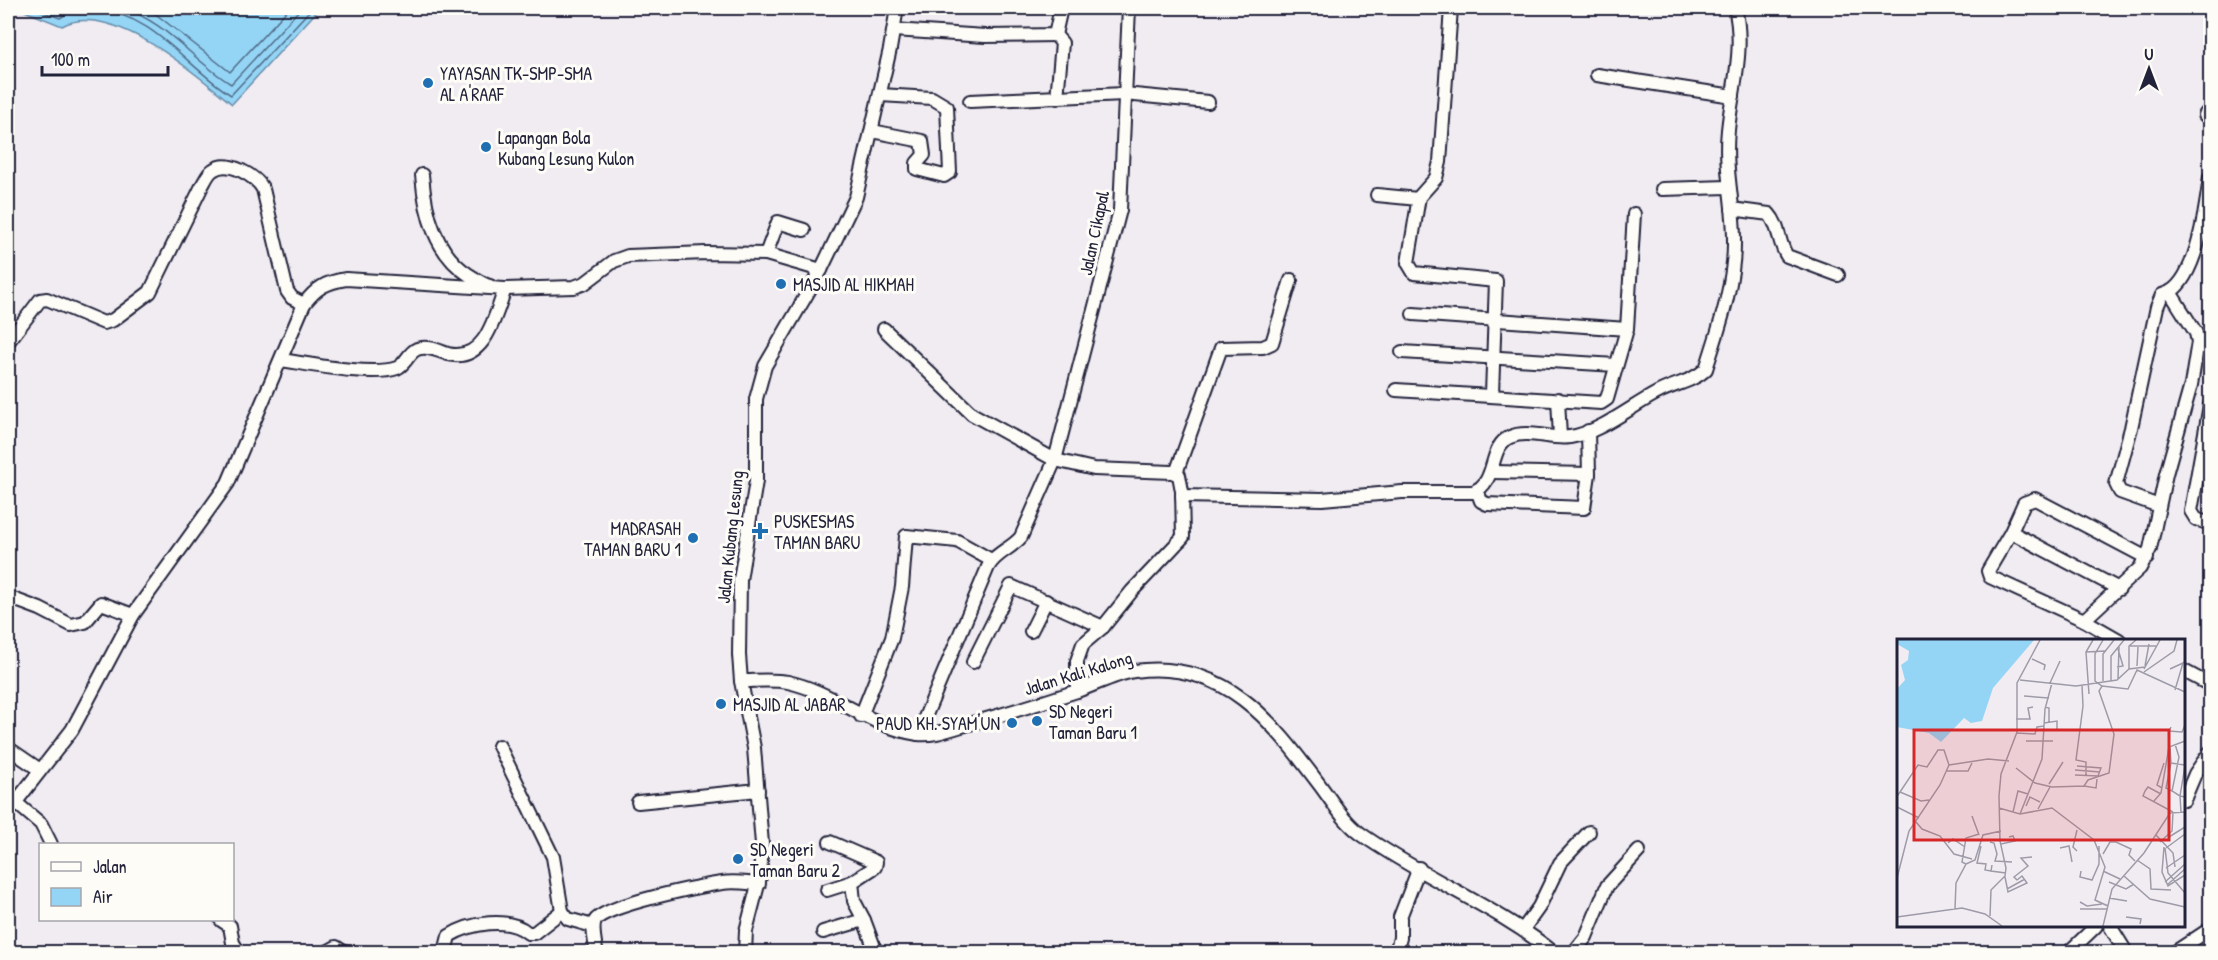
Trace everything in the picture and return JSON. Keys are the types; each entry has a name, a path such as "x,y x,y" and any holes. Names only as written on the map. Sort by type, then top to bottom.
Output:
{"street":[{"name":"Jalan Kubang Lesung","path":"745,952 746,931 759,884 762,844 754,748 741,681 739,655 740,580 754,501 754,413 759,384 774,350 821,270 856,197 872,132 897,8"},
{"path":"1055,35 1061,8"},
{"name":"Jalan Cikapal","path":"991,560 1012,548 1021,537 1055,460 1120,210 1129,8"},
{"path":"1451,8 1440,162 1436,178 1418,199 1408,263 1410,270 1414,273 1496,281 1492,394"},
{"path":"1182,496 1322,499 1402,492 1477,490 1492,472 1498,449 1509,437 1520,435 1560,437 1593,429 1659,392 1698,377 1706,369 1731,279 1734,238 1728,187 1728,131 1739,53 1735,8"},
{"path":"894,30 985,36 1055,35 1062,43 1057,98"},
{"path":"1598,75 1733,96"},
{"path":"970,101 1124,94 1208,102"},
{"path":"872,132 922,141 924,155 917,163 917,169 944,176 950,172 947,107 932,98 880,95"},
{"path":"8,342 40,300 47,299 104,323 113,320 150,292 202,186 210,172 220,167 243,171 257,178 263,189 287,291 292,298 304,304"},
{"path":"422,175 423,199 431,223 447,256 484,285 506,289"},
{"path":"2159,506 2120,492 2116,484 2157,308 2162,295 2178,287 2191,268 2211,177"},
{"path":"1662,189 1728,187"},
{"path":"1377,195 1418,199"},
{"path":"1732,209 1769,214 1775,220 1787,256 1838,275"},
{"path":"1396,390 1605,402 1627,329 1634,214"},
{"path":"766,254 778,222 804,230"},
{"path":"51,843 46,830 11,807 72,730 87,706 133,615 228,483 304,304 319,287 332,281 346,279 506,289 579,286 614,261 628,256 706,253 766,254 821,270"},
{"path":"1176,473 1221,348 1263,347 1272,343 1291,280"},
{"path":"282,360 327,367 391,369 402,365 416,350 425,348 458,356 466,355 480,345 491,327 506,289"},
{"path":"2084,620 2119,589 2147,558 2154,534 2159,506 2191,386 2198,342 2196,333 2170,292"},
{"path":"1413,314 1627,329"},
{"path":"884,329 972,414 1055,460 1094,470 1176,473"},
{"path":"1402,352 1616,365"},
{"path":"1558,399 1560,437"},
{"path":"2211,405 2191,511 2196,519 2211,524"},
{"path":"1477,490 1480,501 1487,504 1582,509 1585,507 1593,429"},
{"path":"1492,472 1588,474"},
{"path":"1077,691 1079,652 1087,639 1103,627 1132,591 1183,537 1182,496 1180,479 1176,473"},
{"path":"2117,639 2084,620 1989,576 1989,569 2011,532 2024,503 2035,499 2093,527 2147,558"},
{"path":"2011,532 2119,589"},
{"path":"861,716 892,638 902,587 906,536 957,541 991,560 918,734"},
{"path":"973,662 1010,587 1103,627"},
{"path":"8,597 40,609 71,625 85,622 101,603 133,615"},
{"path":"1031,631 1046,601"},
{"name":"Jalan Kali Kalong","path":"741,681 774,680 798,685 861,716 918,734 952,729 1077,691 1133,671 1177,671 1232,689 1288,742 1356,830 1524,928 1553,952"},
{"path":"2185,672 2211,685"},
{"path":"499,746 553,857 562,911 568,919 593,926"},
{"path":"8,748 40,770"},
{"path":"2185,798 2195,774 2211,752"},
{"path":"638,802 758,790"},
{"path":"1524,928 1539,907 1560,863 1589,832"},
{"path":"827,890 852,882 875,867 876,862 831,842"},
{"path":"1574,952 1586,938 1607,886 1639,851"},
{"path":"1396,952 1400,938 1400,917 1419,868"},
{"path":"852,882 852,894 876,952"},
{"path":"596,952 593,926 600,916 657,896 722,883 759,884"},
{"path":"445,952 449,936 458,931 474,926 508,922 518,925 528,933 534,933 562,911"},
{"path":"823,932 864,920"},
{"path":"222,921 230,926 233,943 239,952"},
{"path":"2069,952 2095,927"},
{"path":"2111,927 2126,952"},
{"path":"2175,952 2210,930"},
{"path":"327,952 336,947 344,952"}],"water":[{"path":"17,8 320,8 232,104 175,59 128,31 104,23 82,21 62,26"}],"place":[{"name":"YAYASAN TK-SMP-SMA AL A'RAAF","path":"428,83"},
{"name":"Lapangan Bola Kubang Lesung Kulon","path":"486,147"},
{"name":"MASJID AL HIKMAH","path":"781,284"},
{"name":"PUSKESMAS TAMAN BARU","path":"760,531"},
{"name":"MADRASAH TAMAN BARU 1","path":"693,538"},
{"name":"MASJID AL JABAR","path":"721,704"},
{"name":"SD Negeri Taman Baru 1","path":"1037,721"},
{"name":"PAUD KH. SYAM'UN","path":"1012,723"},
{"name":"SD Negeri Taman Baru 2","path":"738,859"}]}
